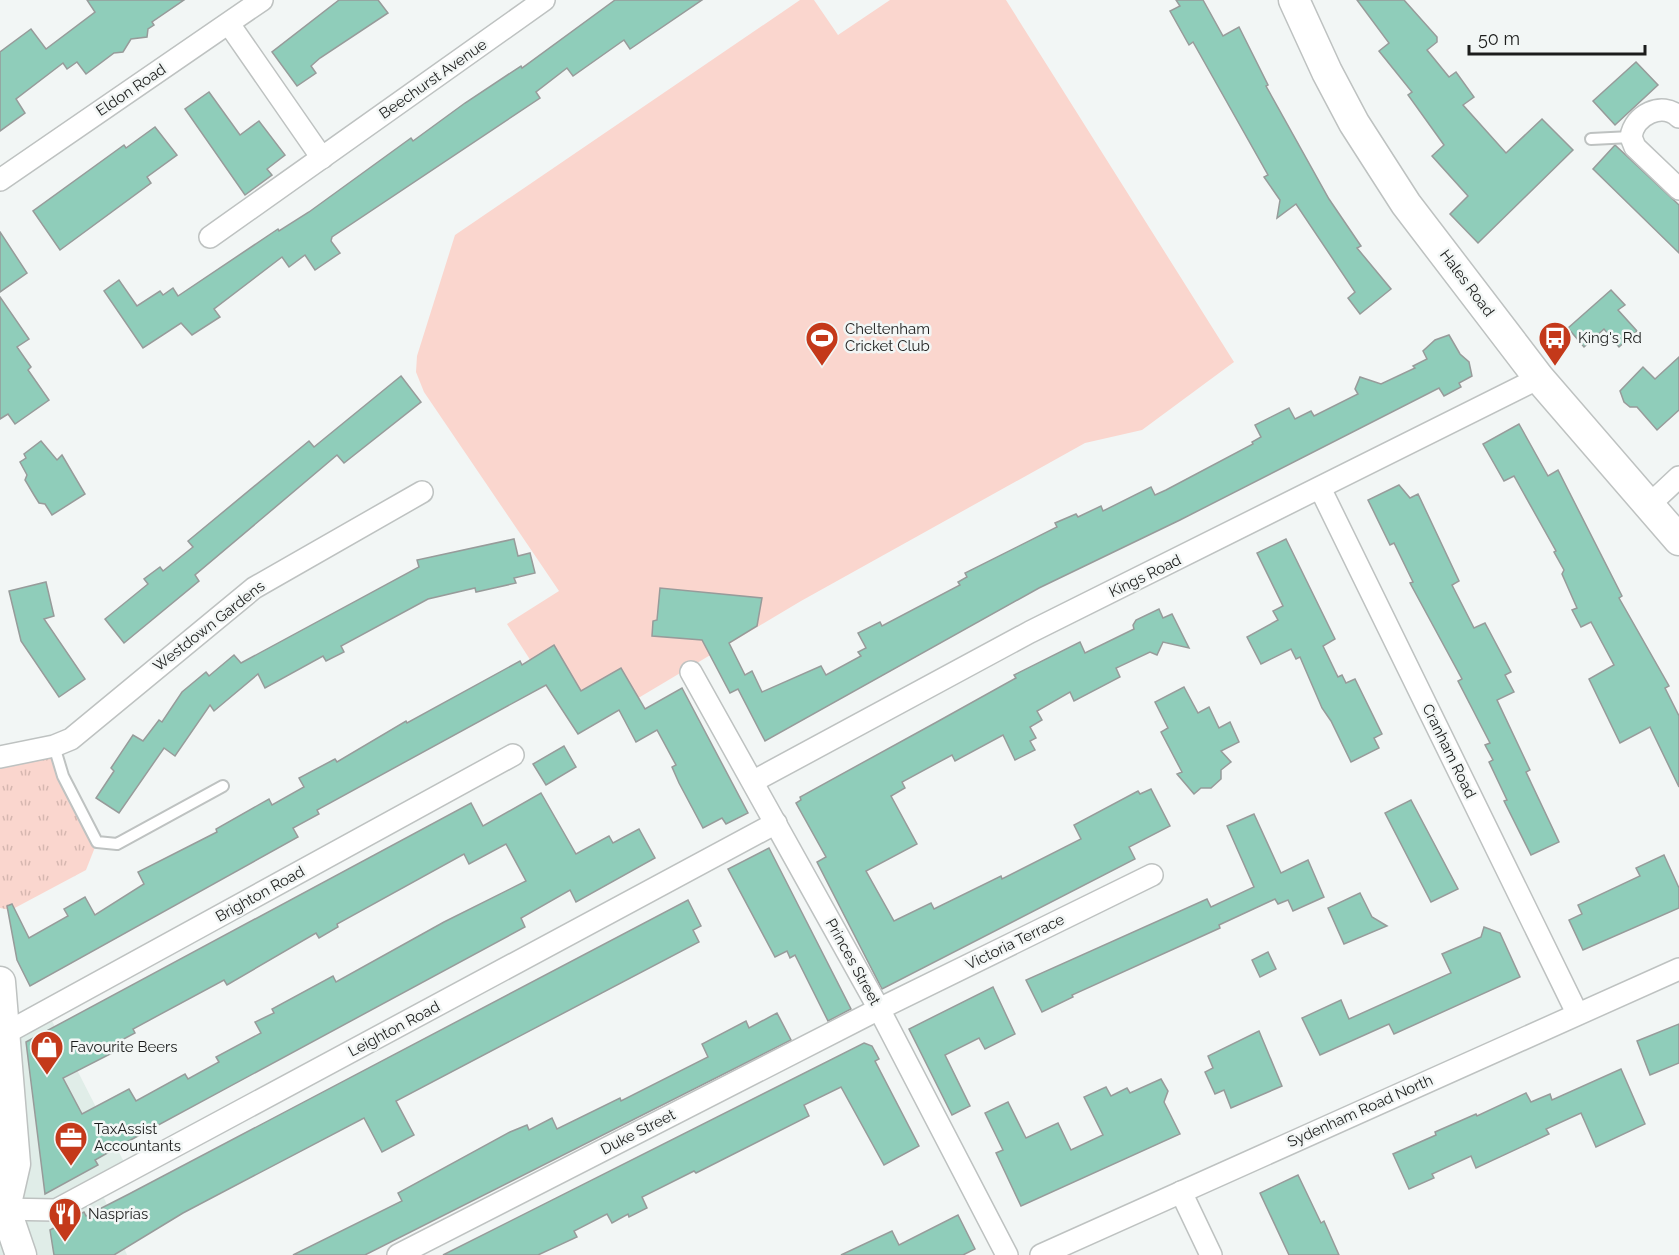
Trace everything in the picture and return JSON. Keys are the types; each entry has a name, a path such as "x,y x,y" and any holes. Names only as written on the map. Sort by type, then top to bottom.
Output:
{"main road":[{"name":"Hales Road","path":"1294,0 1327,72 1379,164 1406,204 1539,378 1679,540"},
{"path":"0,982 15,1164 2,1208 21,1255"}],"street":[{"name":"Eldon Road","path":"0,180 262,0"},
{"name":"Beechurst Avenue","path":"210,237 544,0"},
{"path":"229,24 322,158"},
{"path":"1679,117 1667,110 1651,111 1634,128 1631,137 1635,147 1679,189"},
{"name":"Kings Road","path":"754,781 1030,633 1539,378"},
{"path":"1650,505 1679,477"},
{"name":"Cranham Road","path":"1320,488 1577,1013"},
{"name":"Westdown Gardens","path":"0,757 54,746 70,739 254,588 422,492"},
{"name":"Princes Street","path":"691,672 754,781 879,1009 1007,1255"},
{"name":"Brighton Road","path":"6,1033 513,755"},
{"name":"Leighton Road","path":"2,1208 56,1210 776,823"},
{"name":"Victoria Terrace","path":"879,1009 1152,875"},
{"name":"Sydenham Road North","path":"1041,1255 1679,969"},
{"name":"Duke Street","path":"398,1255 879,1009"},
{"path":"1181,1192 1211,1255"}],"lane":[{"path":"1591,139 1631,137"},
{"path":"54,746 63,776 97,842 117,844 223,786"}],"shaded area":[{"path":"50,1017 125,1164 102,1193 127,1255 0,1255 0,1095 10,1042"}],"green space":[{"name":"Cheltenham Cricket Club","path":"800,0 814,0 838,35 890,0 1006,0 1234,362 1142,430 1085,443 801,601 578,734 507,624 559,591 424,392 416,372 417,356 455,235"},
{"path":"54,746 97,842 86,870 11,910 0,908 0,757"}],"building":[{"path":"87,0 184,0 152,22 154,25 148,29 147,37 131,39 123,52 114,53 86,74 77,62 67,69 63,63 16,99 25,113 0,131 0,52 31,29 46,49 95,12"},
{"path":"339,0 378,0 388,13 320,58 311,66 316,73 297,86 272,52"},
{"path":"615,0 702,0 630,49 624,40 573,76 567,68 536,92 540,98 332,237 331,241 340,253 315,270 305,255 289,267 282,257 214,309 220,317 192,335 181,323 143,348 104,291 119,280 137,306 160,291 163,295 173,288 178,296 278,229 279,231 309,212 411,138 413,141 465,103 521,66 522,68"},
{"path":"1176,0 1203,0 1223,36 1239,27 1268,85 1266,86 1329,199 1361,246 1357,248 1391,289 1360,314 1348,298 1355,292 1296,204 1277,218 1280,200 1264,177 1268,175 1193,42 1189,45 1170,11 1180,6"},
{"path":"1357,0 1404,0 1437,37 1437,42 1427,50 1449,77 1456,72 1474,97 1463,105 1506,153 1542,119 1573,150 1478,243 1450,214 1468,196 1432,156 1444,145 1408,95 1412,92 1379,51 1389,43"},
{"path":"1636,62 1658,85 1615,125 1593,101"},
{"path":"209,92 240,135 259,121 285,155 267,169 272,175 245,195 185,109"},
{"path":"155,127 177,155 147,177 151,183 60,250 33,211 124,145 126,148"},
{"path":"1615,145 1679,205 1679,253 1593,169"},
{"path":"0,232 27,273 0,292"},
{"path":"1611,290 1625,305 1618,310 1637,331 1619,347 1604,329 1584,347 1568,328"},
{"path":"0,297 29,339 17,347 31,367 28,370 49,400 15,424 8,414 0,419"},
{"path":"1449,335 1460,354 1469,362 1472,376 1459,383 1461,387 1444,396 1439,388 1180,520 1039,588 765,741 738,689 730,693 702,640 652,636 653,621 657,620 660,588 762,598 757,626 729,643 745,675 752,671 762,692 821,666 826,675 861,656 858,652 866,648 858,633 880,622 882,626 960,585 958,582 967,577 965,573 1057,527 1055,523 1076,514 1078,517 1101,506 1103,511 1151,487 1155,495 1166,490 1253,444 1252,442 1261,437 1255,425 1289,408 1295,419 1311,411 1314,416 1358,394 1355,389 1360,377 1381,384 1415,368 1413,366 1427,359 1423,351 1435,340"},
{"path":"1679,357 1679,410 1657,430 1637,407 1630,407 1624,402 1620,391 1643,367 1655,379"},
{"path":"401,376 421,402 344,463 337,455 195,575 199,581 124,643 105,619 148,584 144,579 160,567 163,571 193,547 188,541 309,441 314,447"},
{"path":"1519,424 1548,476 1558,470 1622,596 1619,598 1669,686 1665,688 1679,716 1679,787 1650,727 1620,743 1589,679 1614,665 1591,622 1581,627 1572,610 1577,608 1562,574 1564,570 1554,552 1556,551 1514,476 1504,481 1483,444"},
{"path":"41,441 57,460 62,455 85,494 52,515 45,504 39,503 34,495 25,480 27,475 20,462 26,458 24,454"},
{"path":"1399,485 1410,498 1418,494 1459,581 1452,585 1474,628 1485,623 1511,672 1505,675 1514,692 1497,700 1530,770 1526,772 1559,842 1531,855 1504,801 1507,800 1489,762 1493,760 1485,745 1490,743 1458,681 1462,679 1410,583 1413,582 1394,543 1390,545 1368,500"},
{"path":"514,539 518,556 530,553 535,573 514,578 516,583 476,592 475,588 428,599 341,646 344,652 326,661 323,656 265,688 258,674 214,711 210,705 175,756 164,748 119,813 96,798 114,771 111,768 133,735 143,741 159,720 162,722 182,692 206,672 209,676 234,655 241,663 419,567 417,560"},
{"path":"1286,539 1335,639 1323,646 1338,677 1342,675 1346,683 1355,679 1382,734 1374,738 1379,748 1351,762 1322,708 1300,657 1296,659 1291,649 1261,664 1247,637 1278,620 1273,611 1283,606 1257,553"},
{"path":"46,582 54,616 44,619 85,679 59,697 21,641 9,591"},
{"path":"1159,609 1163,618 1172,614 1189,648 1163,642 1157,655 1150,652 1116,668 1120,677 1074,701 1070,692 1037,711 1042,720 1030,727 1036,738 1030,741 1035,750 1015,760 1003,735 955,761 952,755 902,782 905,788 891,796 917,844 866,871 894,921 931,903 934,909 1001,876 1002,879 1081,839 1074,825 1138,791 1140,794 1151,789 1170,826 1129,847 1135,859 882,989 817,862 826,857 796,803 801,800 800,797 1016,678 1014,675 1080,642 1085,653 1134,629 1133,625 1136,620"},
{"path":"554,645 581,691 621,668 645,709 682,688 748,813 726,824 722,818 703,828 679,783 672,767 676,765 657,730 636,742 619,710 578,734 546,685 317,810 319,814 293,828 298,837 30,986 17,960 7,906 12,904 29,938 68,916 64,909 85,897 95,915 144,884 138,872 217,832 216,829 269,799 272,805 304,787 299,778 335,759 337,762 406,721 407,723 520,661 522,665"},
{"path":"1184,687 1198,713 1209,707 1219,728 1230,722 1239,742 1221,751 1231,762 1221,770 1221,779 1211,788 1201,788 1194,794 1177,774 1182,772 1161,732 1168,728 1155,702"},
{"path":"564,746 576,767 546,785 533,764"},
{"path":"541,793 576,854 609,836 613,843 639,829 655,858 576,902 570,890 521,918 525,927 125,1143 95,1160 98,1165 45,1194 26,1042 471,803 483,826","holes":["506,844 526,881 444,922 336,982 333,976 272,1009 274,1013 255,1022 261,1033 216,1057 219,1062 188,1079 185,1074 136,1101 129,1089 82,1114 63,1078 122,1048 118,1042 135,1033 133,1029 224,980 227,985 316,933 319,938 338,927 337,924 464,854 469,864"]},
{"path":"1411,800 1458,889 1431,902 1385,813"},
{"path":"1254,814 1281,873 1308,860 1324,897 1293,911 1288,900 1278,904 1275,899 1219,925 1220,928 1072,995 1073,997 1042,1012 1026,980 1207,899 1211,907 1254,887 1227,826"},
{"path":"769,848 851,1009 828,1021 795,955 790,958 787,951 775,957 728,869"},
{"path":"1664,855 1679,888 1679,908 1583,950 1569,920 1582,914 1578,905 1640,876 1636,868"},
{"path":"1360,893 1372,917 1387,926 1344,944 1328,908"},
{"path":"688,900 701,926 693,930 699,942 396,1101 414,1135 382,1152 364,1118 183,1213 114,1255 54,1255 50,1230 84,1212 86,1216 129,1194"},
{"path":"1484,927 1500,933 1520,977 1394,1034 1389,1024 1320,1055 1302,1018 1341,1000 1349,1019 1451,973 1442,954 1481,937"},
{"path":"1268,952 1276,969 1260,977 1252,960"},
{"path":"993,987 1015,1034 985,1049 979,1038 945,1055 970,1106 952,1115 909,1029"},
{"path":"777,1013 791,1040 365,1255 293,1255 402,1201 398,1193 510,1132 527,1125 529,1130 552,1118 557,1129 620,1098 621,1101 708,1057 702,1044 746,1021 749,1028"},
{"path":"1679,1024 1679,1063 1650,1075 1637,1041"},
{"path":"1259,1031 1282,1086 1231,1108 1224,1090 1215,1094 1205,1072 1213,1068 1208,1056"},
{"path":"864,1043 872,1046 879,1059 875,1061 919,1146 884,1165 841,1087 804,1105 809,1116 696,1173 694,1171 642,1197 647,1208 629,1217 628,1214 612,1223 607,1214 574,1231 577,1237 538,1255 443,1255"},
{"path":"1621,1069 1645,1124 1596,1147 1581,1113 1546,1129 1549,1134 1476,1168 1471,1156 1432,1174 1434,1178 1409,1189 1393,1154 1436,1135 1435,1132 1476,1114 1477,1116 1526,1093 1531,1102 1550,1094 1552,1100"},
{"path":"1161,1079 1168,1091 1164,1102 1180,1134 1021,1206 996,1153 1003,1150 985,1113 1008,1102 1026,1138 1058,1123 1071,1150 1103,1135 1084,1097 1106,1087 1111,1096 1127,1088 1130,1093"},
{"path":"1298,1175 1321,1223 1324,1221 1339,1255 1289,1255 1260,1193"},
{"path":"958,1215 975,1249 963,1255 841,1255 892,1231 899,1245"}],"place":[{"name":"Cheltenham Cricket Club","path":"822,367"},
{"name":"King's Rd","path":"1555,367"},
{"name":"Favourite Beers","path":"47,1076"},
{"name":"TaxAssist Accountants","path":"71,1167"},
{"name":"Nasprías","path":"65,1243"}]}
